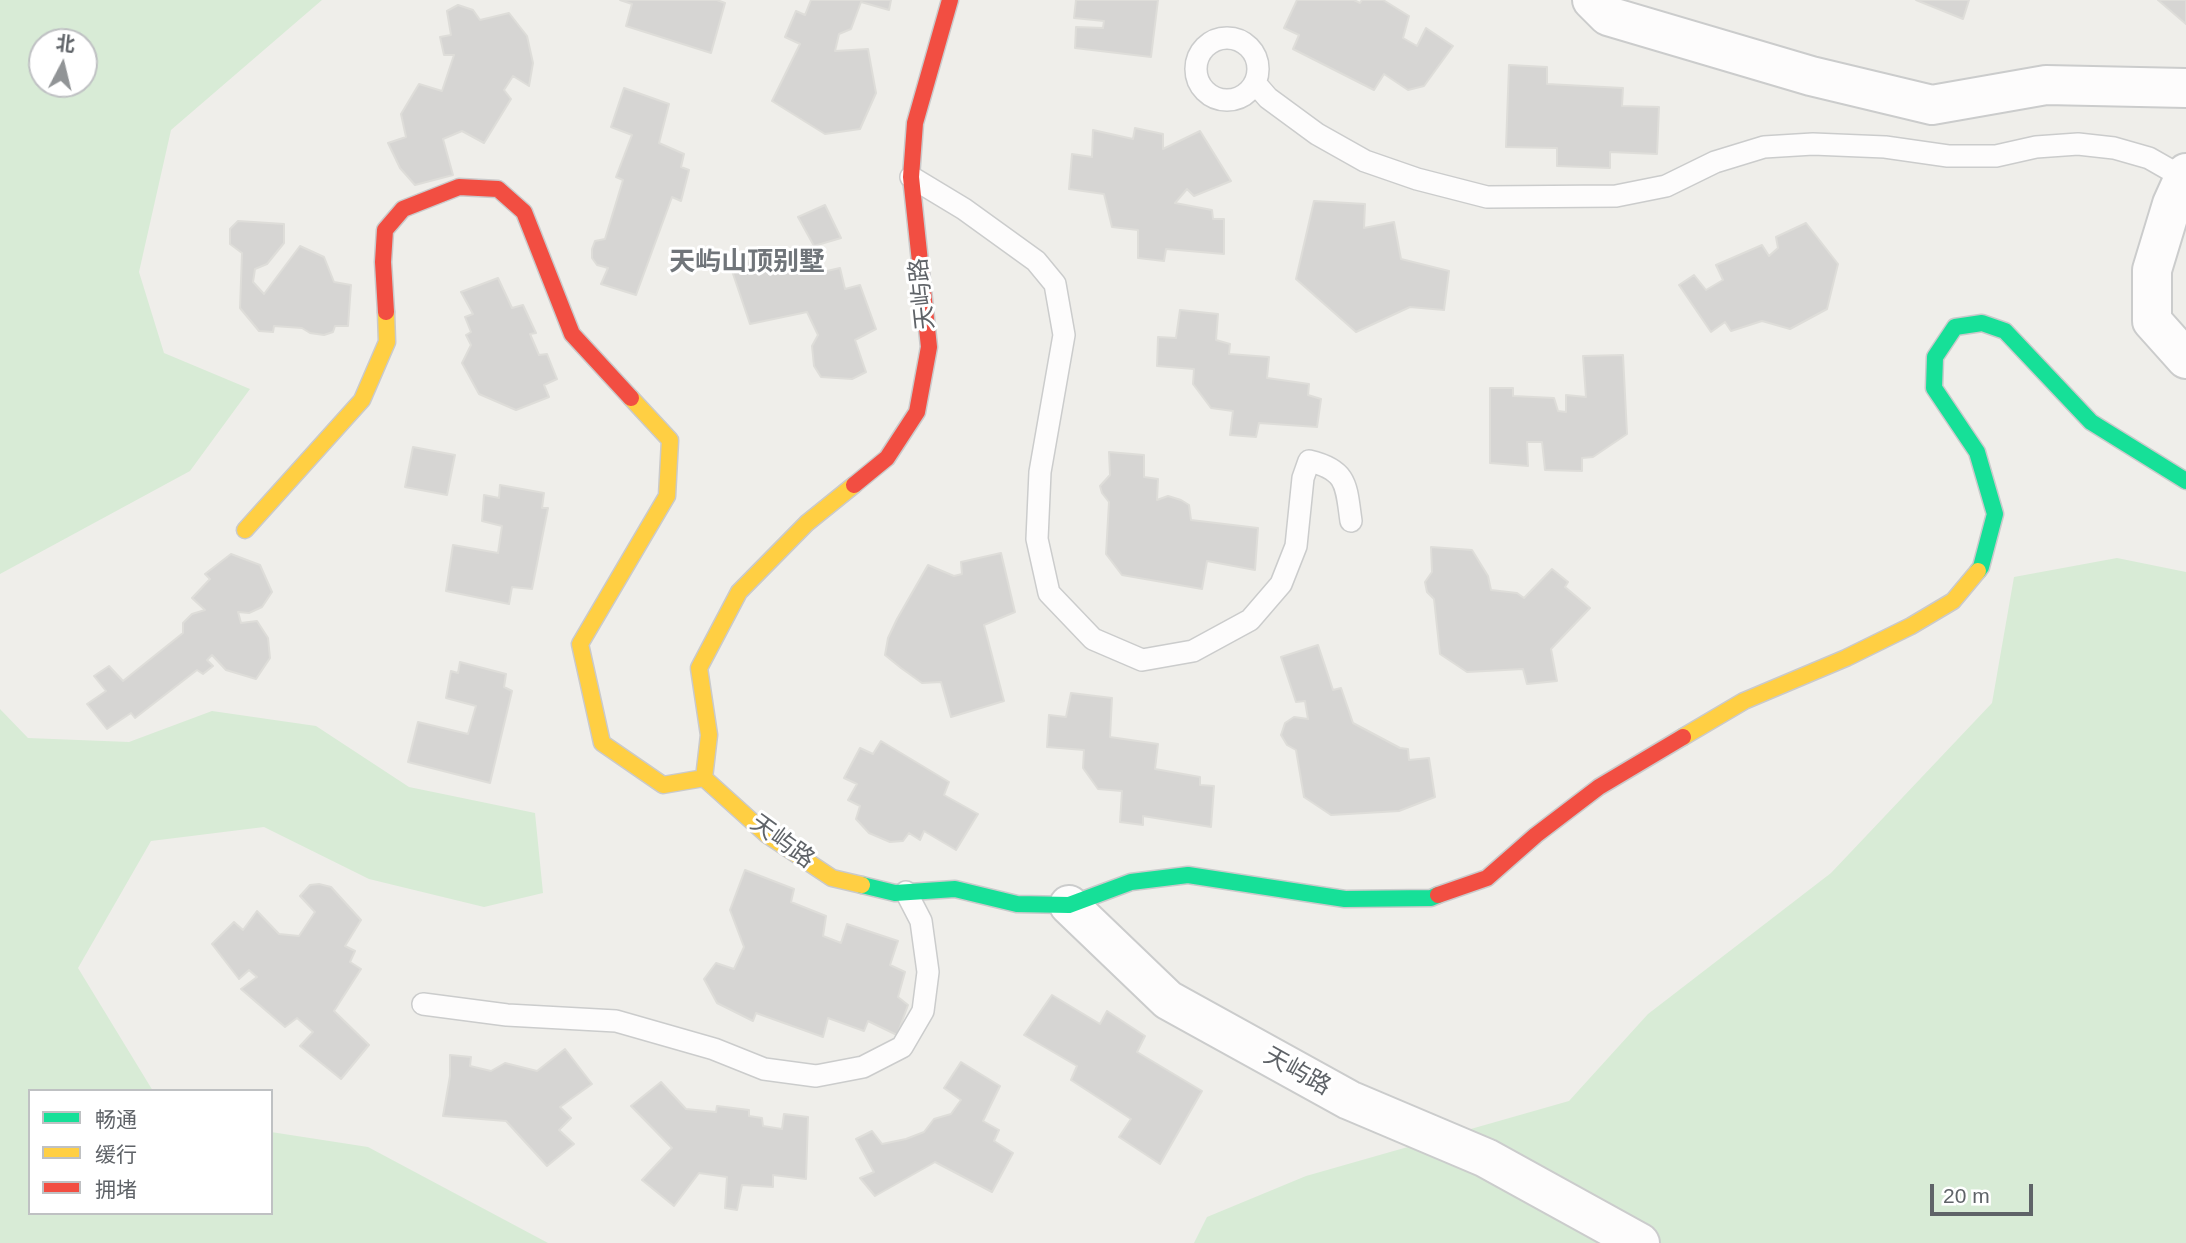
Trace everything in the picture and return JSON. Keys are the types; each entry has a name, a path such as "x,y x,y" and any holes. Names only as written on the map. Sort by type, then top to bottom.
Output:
{"street":[{"name":"天屿路","path":"950,0 915,123 911,177 929,347 917,412 887,458 807,523 739,592 699,668 709,735 704,778 766,834 832,878 895,893 955,889 1017,904 1069,905 1168,1000 1349,1100 1486,1158 1640,1243"},
{"path":"1591,0 1608,16 1811,76 1932,105 2046,85 2186,88"},
{"path":"2185,175 2172,204 2152,270 2152,321 2186,359"},
{"path":"245,530 362,400 387,342 383,262 385,230 403,209 458,187 498,189 524,212 572,334 670,440 667,496 580,644 602,743 663,785 704,778"},
{"path":"1069,905 1131,882 1188,875 1345,899 1431,898 1487,878 1536,835 1599,787 1744,701 1846,658 1911,626 1953,601 1981,567 1994,514 1977,452 1934,388 1935,357 1955,327 1982,323 2005,331 2091,422 2186,481"}],"lane":[{"path":"1255,83 1268,98 1317,134 1366,161 1418,179 1487,197 1616,196 1666,186 1715,162 1764,147 1813,144 1885,147 1960,156 1996,156 2036,147 2078,144 2115,148 2149,158 2185,175"},
{"path":"911,177 964,209 1036,261 1055,285 1064,335 1040,472 1037,539 1049,593 1093,639 1142,660 1193,651 1250,620 1280,584 1296,546 1303,478 1309,461 1329,466 1346,483 1351,521"},
{"path":"423,1004 507,1015 616,1021 714,1049 764,1069 816,1076 863,1067 902,1047 923,1011 928,972 921,921 906,892"}],"green space":[{"path":"0,0 322,0 171,130 139,272 164,353 250,389 190,471 0,574"},
{"path":"2117,558 2186,572 2186,1243 1194,1243 1207,1217 1306,1176 1569,1101 1648,1014 1831,873 1992,703 2014,577"},
{"path":"0,709 28,738 129,742 212,711 316,726 409,787 535,813 543,893 484,907 369,879 264,827 151,841 78,968 152,1089 28,1089 28,1215 273,1215 273,1132 368,1147 548,1243 0,1243"}],"building":[{"path":"620,0 717,0 725,3 711,53 626,26 632,4"},
{"path":"811,0 891,0 889,10 861,2 851,29 839,34 835,51 868,49 876,93 860,129 825,134 772,101 800,44 785,37 796,11 805,15"},
{"path":"1076,0 1158,0 1151,57 1075,48 1076,27 1103,28 1104,21 1074,18"},
{"path":"1297,0 1354,0 1360,3 1362,0 1383,0 1409,16 1403,38 1417,46 1426,28 1453,46 1424,86 1408,90 1384,74 1374,90 1293,49 1299,35 1284,28"},
{"path":"1916,0 1969,0 1963,19"},
{"path":"2158,0 2186,0 2186,24"},
{"path":"458,5 473,10 480,20 509,13 527,36 533,63 529,86 513,76 504,90 511,99 484,143 462,131 443,139 453,175 415,185 400,168 388,143 406,137 401,114 419,84 442,91 454,55 444,55 440,37 451,35 447,11"},
{"path":"1509,65 1547,67 1547,84 1623,88 1622,106 1659,107 1657,154 1610,152 1610,168 1557,166 1557,148 1506,147"},
{"path":"624,88 669,104 659,143 684,154 681,167 689,170 681,201 672,197 636,295 601,284 608,268 597,265 592,258 595,241 605,239 623,180 616,177 632,135 611,127"},
{"path":"1135,128 1163,134 1163,149 1200,131 1231,181 1194,196 1187,189 1175,203 1212,210 1213,219 1224,219 1224,254 1166,249 1164,261 1138,258 1138,230 1112,227 1104,194 1069,189 1072,154 1092,157 1093,130 1133,139"},
{"path":"1314,201 1365,204 1364,228 1394,222 1401,259 1449,271 1444,310 1410,307 1356,332 1296,279"},
{"path":"825,205 841,238 814,246 798,217"},
{"path":"238,221 284,224 284,243 267,264 255,269 253,282 264,294 300,246 324,257 334,282 351,285 348,326 335,326 333,332 324,335 310,333 302,328 274,326 273,332 259,331 240,308 242,253 230,244 230,229"},
{"path":"1806,223 1838,264 1827,309 1790,329 1762,321 1731,331 1725,322 1711,332 1679,285 1694,275 1706,290 1723,280 1716,265 1762,245 1769,256 1778,248 1776,237"},
{"path":"814,246 818,273 840,268 845,289 860,285 876,329 855,340 866,372 852,379 821,377 814,366 812,346 818,335 807,312 750,324 730,265"},
{"path":"498,278 512,308 523,305 536,333 530,334 539,355 547,354 557,379 544,385 549,397 516,410 479,394 462,363 471,345 466,335 471,332 465,317 473,314 461,292"},
{"path":"1180,310 1218,314 1216,340 1230,344 1229,354 1269,357 1267,378 1309,384 1308,395 1321,399 1317,427 1259,423 1256,437 1230,435 1233,411 1211,408 1193,384 1194,369 1157,366 1158,337 1176,338"},
{"path":"1623,355 1627,434 1593,457 1582,458 1582,471 1545,470 1542,442 1527,442 1528,466 1490,463 1490,388 1513,388 1513,396 1554,398 1558,411 1566,412 1566,395 1586,397 1583,356"},
{"path":"413,447 455,455 447,495 405,487"},
{"path":"1109,452 1144,455 1144,477 1158,479 1157,500 1168,496 1181,500 1189,505 1191,520 1258,528 1255,570 1207,561 1202,589 1122,575 1106,554 1109,502 1100,486 1110,475"},
{"path":"500,485 544,493 542,508 548,508 532,589 512,587 509,604 446,591 453,545 498,553 502,526 482,521 484,495 499,498"},
{"path":"1431,547 1472,550 1488,576 1491,590 1517,593 1524,598 1552,569 1568,582 1565,587 1590,608 1551,649 1557,681 1527,684 1523,669 1467,672 1440,654 1434,599 1427,592 1425,582 1432,572"},
{"path":"1001,553 1015,612 984,625 1004,701 951,717 941,682 922,683 885,655 888,638 928,565 954,576 962,574 961,562"},
{"path":"231,554 260,565 272,592 262,607 249,613 238,612 241,623 257,621 268,638 270,658 256,679 226,670 212,655 207,660 213,666 203,674 197,670 135,718 131,713 107,729 87,704 106,691 94,676 109,666 123,681 183,633 183,623 192,614 205,610 192,598 210,579 205,574"},
{"path":"1318,645 1333,690 1341,688 1353,723 1400,748 1408,749 1409,760 1429,758 1435,797 1399,811 1331,815 1304,797 1296,750 1287,745 1281,735 1285,723 1294,717 1308,719 1305,701 1296,702 1281,657"},
{"path":"460,662 506,674 504,687 512,691 490,783 408,762 418,722 468,734 476,706 446,698 451,671 458,673"},
{"path":"1071,693 1112,698 1110,737 1158,744 1155,769 1200,777 1200,785 1214,786 1211,827 1143,816 1143,825 1120,822 1122,791 1098,789 1083,768 1084,750 1047,747 1049,715 1066,717"},
{"path":"881,741 949,782 944,795 978,814 956,850 924,831 920,840 909,833 903,841 890,842 869,833 856,819 860,806 848,800 857,784 844,778 860,748 873,754"},
{"path":"745,870 794,889 791,902 826,916 823,936 841,943 847,924 898,941 890,965 905,972 898,997 908,1005 897,1035 868,1021 864,1031 828,1018 823,1037 756,1013 753,1021 717,1003 704,979 716,963 734,969 744,947 730,910"},
{"path":"310,885 331,887 361,920 345,946 355,951 350,962 361,969 334,1011 369,1045 341,1079 300,1046 313,1032 297,1018 285,1027 241,989 257,977 249,970 239,979 212,944 234,922 243,930 257,911 279,934 299,936 315,912 300,896"},
{"path":"1052,995 1100,1024 1107,1011 1145,1036 1137,1052 1202,1091 1160,1164 1119,1137 1131,1119 1071,1080 1077,1066 1024,1035"},
{"path":"565,1049 592,1084 560,1107 571,1118 559,1130 574,1144 547,1166 506,1121 443,1116 450,1076 450,1055 471,1057 470,1066 491,1071 505,1063 537,1071"},
{"path":"961,1062 1000,1086 983,1121 999,1130 994,1141 1013,1153 992,1192 935,1162 875,1196 860,1178 874,1172 856,1139 872,1131 882,1144 906,1139 924,1132 934,1119 951,1114 961,1100 944,1088"},
{"path":"661,1082 686,1109 716,1112 717,1106 749,1110 749,1116 762,1118 763,1126 782,1129 784,1114 808,1117 806,1179 773,1175 773,1187 742,1185 737,1210 725,1208 727,1177 699,1173 674,1206 642,1180 672,1148 631,1106"}],"traffic: fast":[{"path":"1978,571 1995,514 1977,452 1934,388 1935,357 1955,327 1982,323 2005,331 2091,422 2186,481"},
{"path":"862,885 895,893 955,889 1017,904 1069,905 1131,882 1188,875 1345,899 1431,898 1438,895"}],"traffic: slow":[{"path":"245,530 362,400 387,342 386,312"},
{"path":"631,398 670,440 667,496 580,644 602,743 663,785 704,778"},
{"path":"854,485 807,523 739,592 699,668 709,735 704,778 766,834 832,878 862,885"},
{"path":"1683,737 1744,701 1846,658 1911,626 1953,601 1978,571"}],"traffic: jam":[{"path":"854,485 887,458 917,412 929,347 911,177 915,123 950,0"},
{"path":"386,312 383,262 385,230 403,209 459,187 498,189 524,212 572,334 631,398"},
{"path":"1438,895 1487,878 1536,835 1599,787 1683,737"}],"district":[{"name":"天屿山顶别墅","path":"747,263"}]}
